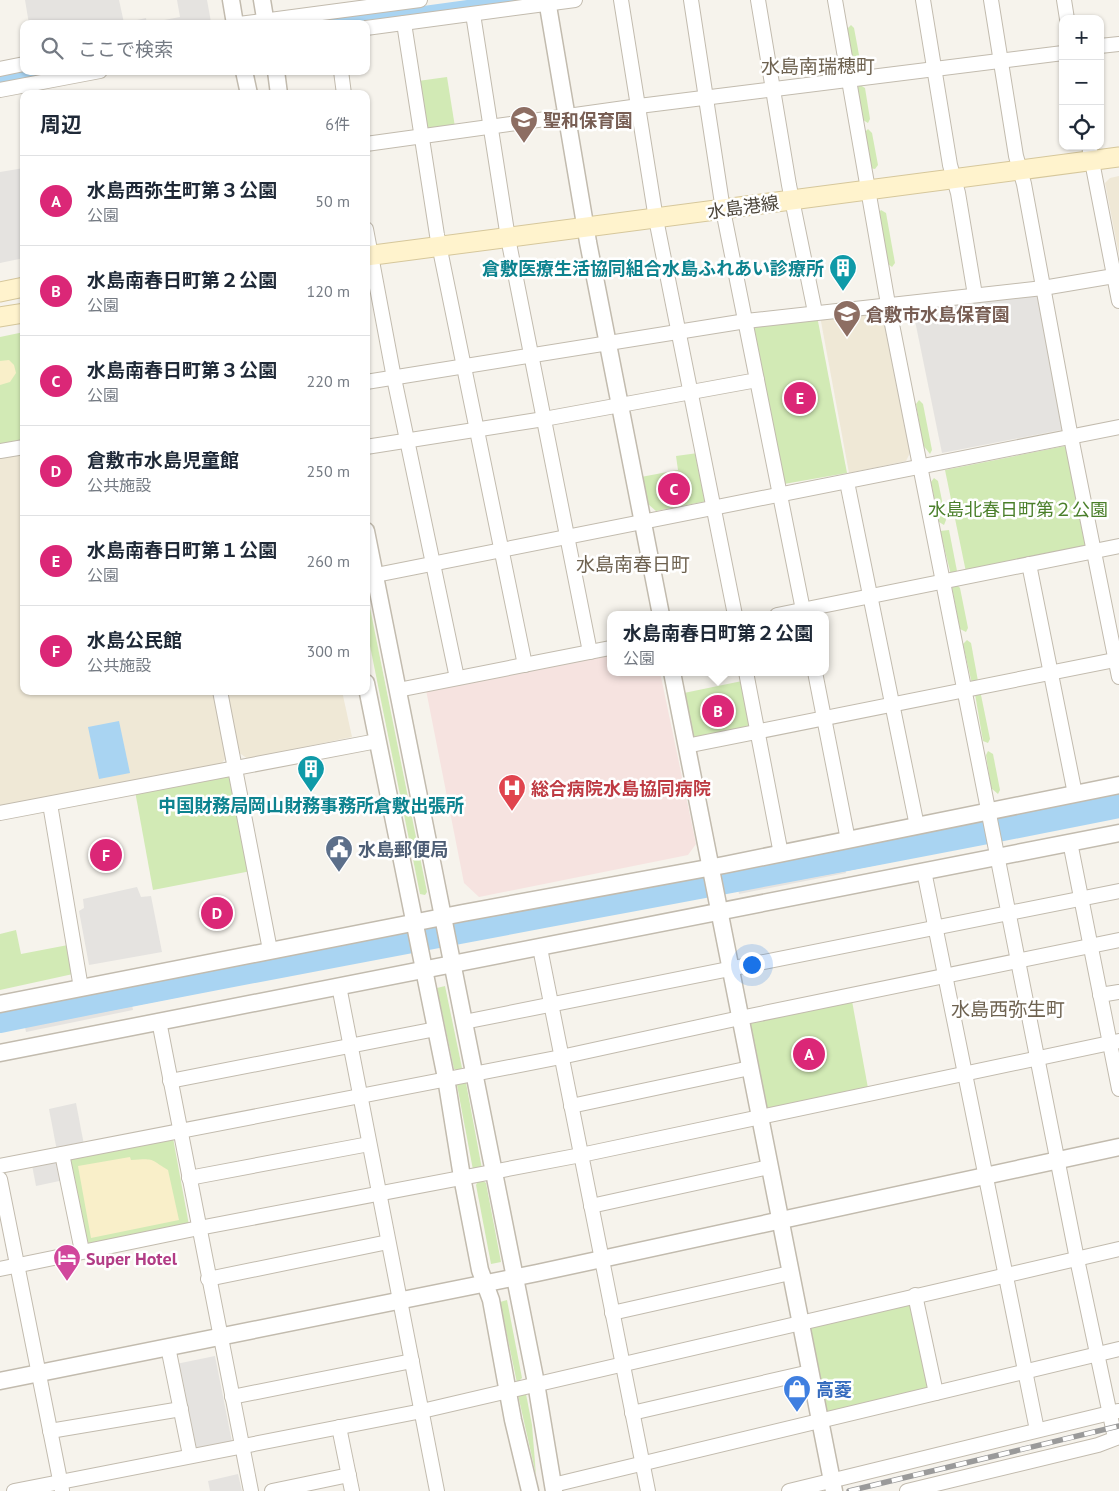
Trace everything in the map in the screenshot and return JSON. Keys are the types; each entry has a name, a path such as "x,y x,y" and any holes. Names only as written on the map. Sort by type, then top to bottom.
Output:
{"main road":[{"name":"水島港線","path":"370,256 1021,170 1091,153 1119,157"},
{"path":"0,292 20,289"},
{"path":"0,317 20,314"}],"street":[{"path":"231,0 236,20"},
{"path":"262,0 266,20"},
{"path":"289,20 425,8 473,14 547,2 575,0"},
{"path":"620,0 639,106 656,219 734,611"},
{"path":"691,0 723,210 803,611"},
{"path":"758,0 793,200 815,312"},
{"path":"835,0 888,304 1077,1259 1097,1354 1114,1412 1117,1438 1098,1445 907,1491"},
{"path":"923,0 975,295"},
{"path":"991,0 1071,437 1119,677"},
{"path":"1064,0 1066,15"},
{"path":"547,2 585,228 660,611"},
{"path":"370,27 404,23 425,8"},
{"path":"473,14 508,238 590,652"},
{"path":"404,23 439,247 525,665"},
{"path":"1104,46 1119,44"},
{"path":"370,143 639,106 1059,54"},
{"path":"0,69 20,65"},
{"path":"0,90 79,75"},
{"path":"245,75 247,90"},
{"path":"277,75 278,90"},
{"path":"342,75 343,90"},
{"path":"1091,153 1119,300"},
{"path":"370,261 457,678"},
{"path":"370,381 746,321 1043,288 1114,276"},
{"path":"370,446 476,428 544,419 758,380"},
{"path":"1119,427 938,462 921,468 371,576 398,690 453,965 536,1383 553,1488 642,1464 1119,1349"},
{"path":"0,451 20,448"},
{"path":"847,482 917,826"},
{"path":"807,611 870,595 1119,546"},
{"path":"1029,564 1075,794"},
{"path":"398,690 607,649"},
{"path":"686,746 825,720 1117,660"},
{"path":"673,676 833,1486"},
{"path":"747,676 781,854"},
{"path":"816,676 848,840"},
{"path":"221,695 270,950"},
{"path":"368,695 446,1078 462,1177 485,1284 491,1300 530,1491"},
{"path":"0,813 377,741"},
{"path":"0,1004 270,950 416,936 711,874 781,854 848,840 917,826 991,818 1075,794 1119,785"},
{"path":"50,804 82,988"},
{"path":"0,1053 540,948 717,904 924,871 997,850 1070,842 1119,833"},
{"path":"1070,842 1100,995 1114,1042 1119,1089"},
{"path":"924,871 1037,1430"},
{"path":"464,1022 551,1006 730,968 937,930 1119,892"},
{"path":"0,1166 561,1057 1119,940"},
{"path":"540,948 648,1491"},
{"path":"339,986 437,1491"},
{"path":"1100,995 1119,992"},
{"path":"159,1021 251,1491"},
{"path":"170,1081 436,1029"},
{"path":"0,1269 199,1228 581,1155 1114,1042"},
{"path":"571,1106 750,1068"},
{"path":"189,1178 369,1144"},
{"path":"0,1381 601,1260 1119,1147"},
{"path":"62,1154 82,1252"},
{"path":"590,1206 769,1167"},
{"path":"0,1179 62,1486"},
{"path":"208,1279 388,1242"},
{"path":"14,1491 62,1486 190,1455 422,1411 1119,1249"},
{"path":"612,1313 790,1273"},
{"path":"915,1295 936,1393"},
{"path":"168,1347 190,1455"},
{"path":"232,1397 412,1361"},
{"path":"632,1413 810,1372"},
{"path":"50,1431 180,1409"},
{"path":"789,1491 833,1486 1037,1430 1114,1412"},
{"path":"338,1427 352,1491"},
{"path":"272,1491 348,1476"}],"shaded area":[{"path":"25,0 119,0 123,20 28,20"},
{"path":"177,0 207,0 211,20 164,20 180,17"},
{"path":"20,169 20,259 0,263 0,172"},
{"path":"1119,176 1119,255 1105,183 1110,178"},
{"path":"1041,293 1066,429 942,453 912,306"},
{"path":"881,308 910,453 906,461 849,473 820,316"},
{"path":"20,454 20,695 214,695 226,758 220,765 0,807 0,458"},
{"path":"607,654 607,676 661,676 696,844 688,855 479,897 464,883 426,690"},
{"path":"227,695 343,695 352,737 248,759 238,752"},
{"path":"842,851 846,873 739,894 735,872"},
{"path":"137,887 141,897 151,896 162,952 89,965 79,911 84,908 83,899"},
{"path":"128,986 133,1010 26,1032 21,1008"},
{"path":"76,1103 84,1145 57,1151 49,1109"},
{"path":"59,1159 64,1180 36,1186 32,1165"},
{"path":"215,1356 232,1442 194,1449 176,1364"},
{"path":"238,1474 242,1491 210,1491 208,1481"}],"green space":[{"path":"851,25 854,28 862,71 855,73 847,29"},
{"path":"447,77 455,127 426,131 418,81"},
{"path":"860,85 865,88 870,119 868,123 863,120 857,88"},
{"path":"868,129 872,133 878,165 875,169 870,168 865,132"},
{"path":"881,210 886,213 895,263 892,267 888,264 879,212"},
{"path":"817,316 847,473 784,484 753,324"},
{"path":"20,333 20,442 0,446 0,337"},
{"path":"919,400 923,404 932,450 930,454 923,445 916,404"},
{"name":"水島北春日町第２公園","path":"1070,445 1090,548 966,572 945,470"},
{"path":"698,453 707,501 656,511 647,503 641,477 678,470 676,456"},
{"path":"934,478 938,481 946,520 944,525 939,522 931,482"},
{"path":"949,530 957,571 951,575 940,531"},
{"path":"956,584 960,588 968,628 966,632 960,629 952,588"},
{"path":"370,608 427,892 425,895 420,894 370,646"},
{"path":"967,640 971,643 978,681 972,684 963,644"},
{"path":"742,681 752,730 694,741 684,693"},
{"path":"975,694 981,695 990,739 988,743 983,741"},
{"path":"988,751 993,754 1000,790 998,794 991,788 986,755"},
{"path":"227,774 233,780 251,871 153,890 135,791"},
{"path":"16,930 21,954 68,945 73,974 0,990 0,934"},
{"path":"445,986 462,1068 460,1071 454,1069 437,988"},
{"path":"852,1001 868,1088 767,1108 750,1020"},
{"path":"463,1080 466,1083 482,1169 473,1170 457,1085 458,1081"},
{"path":"173,1138 189,1225 85,1244 69,1157"},
{"path":"482,1180 486,1183 501,1262 491,1264 476,1185 478,1181"},
{"path":"507,1300 522,1378 517,1383 500,1302"},
{"path":"913,1301 928,1388 827,1412 810,1325"},
{"path":"526,1394 532,1425 536,1475 518,1395"}],"sand":[{"path":"9,360 14,365 16,373 10,382 0,385 0,361"},
{"path":"130,1157 131,1160 144,1159 155,1161 168,1170 179,1220 91,1238 78,1166"}],"water":[{"path":"467,0 533,0 370,22 370,20 321,20"},
{"path":"20,72 20,75 46,75 0,84 0,75"},
{"path":"119,721 130,773 99,779 88,727"}],"waterway":[{"path":"0,1020 1119,805"},
{"path":"423,947 850,868 1119,814"},
{"path":"0,1030 415,948"}],"railway":[{"path":"849,1491 1119,1426"}],"place":[{"name":"聖和保育園","path":"524,144"},
{"name":"倉敷医療生活協同組合水島ふれあい診療所","path":"843,292"},
{"name":"倉敷市水島保育園","path":"847,338"},
{"name":"水島南春日町第１公園","path":"800,398"},
{"name":"水島南春日町第３公園","path":"674,489"},
{"name":"水島南春日町第２公園","path":"718,711"},
{"name":"中国財務局岡山財務事務所倉敷出張所","path":"311,793"},
{"name":"総合病院水島協同病院","path":"512,812"},
{"name":"水島公民館","path":"106,855"},
{"name":"水島郵便局","path":"339,873"},
{"name":"倉敷市水島児童館","path":"217,913"},
{"name":"水島西弥生町第３公園","path":"809,1054"},
{"name":"Super Hotel","path":"67,1282"},
{"name":"高菱","path":"797,1413"}],"district":[{"name":"水島南瑞穂町","path":"818,66"},
{"name":"水島南春日町","path":"633,564"},
{"name":"水島西弥生町","path":"1008,1009"}]}
